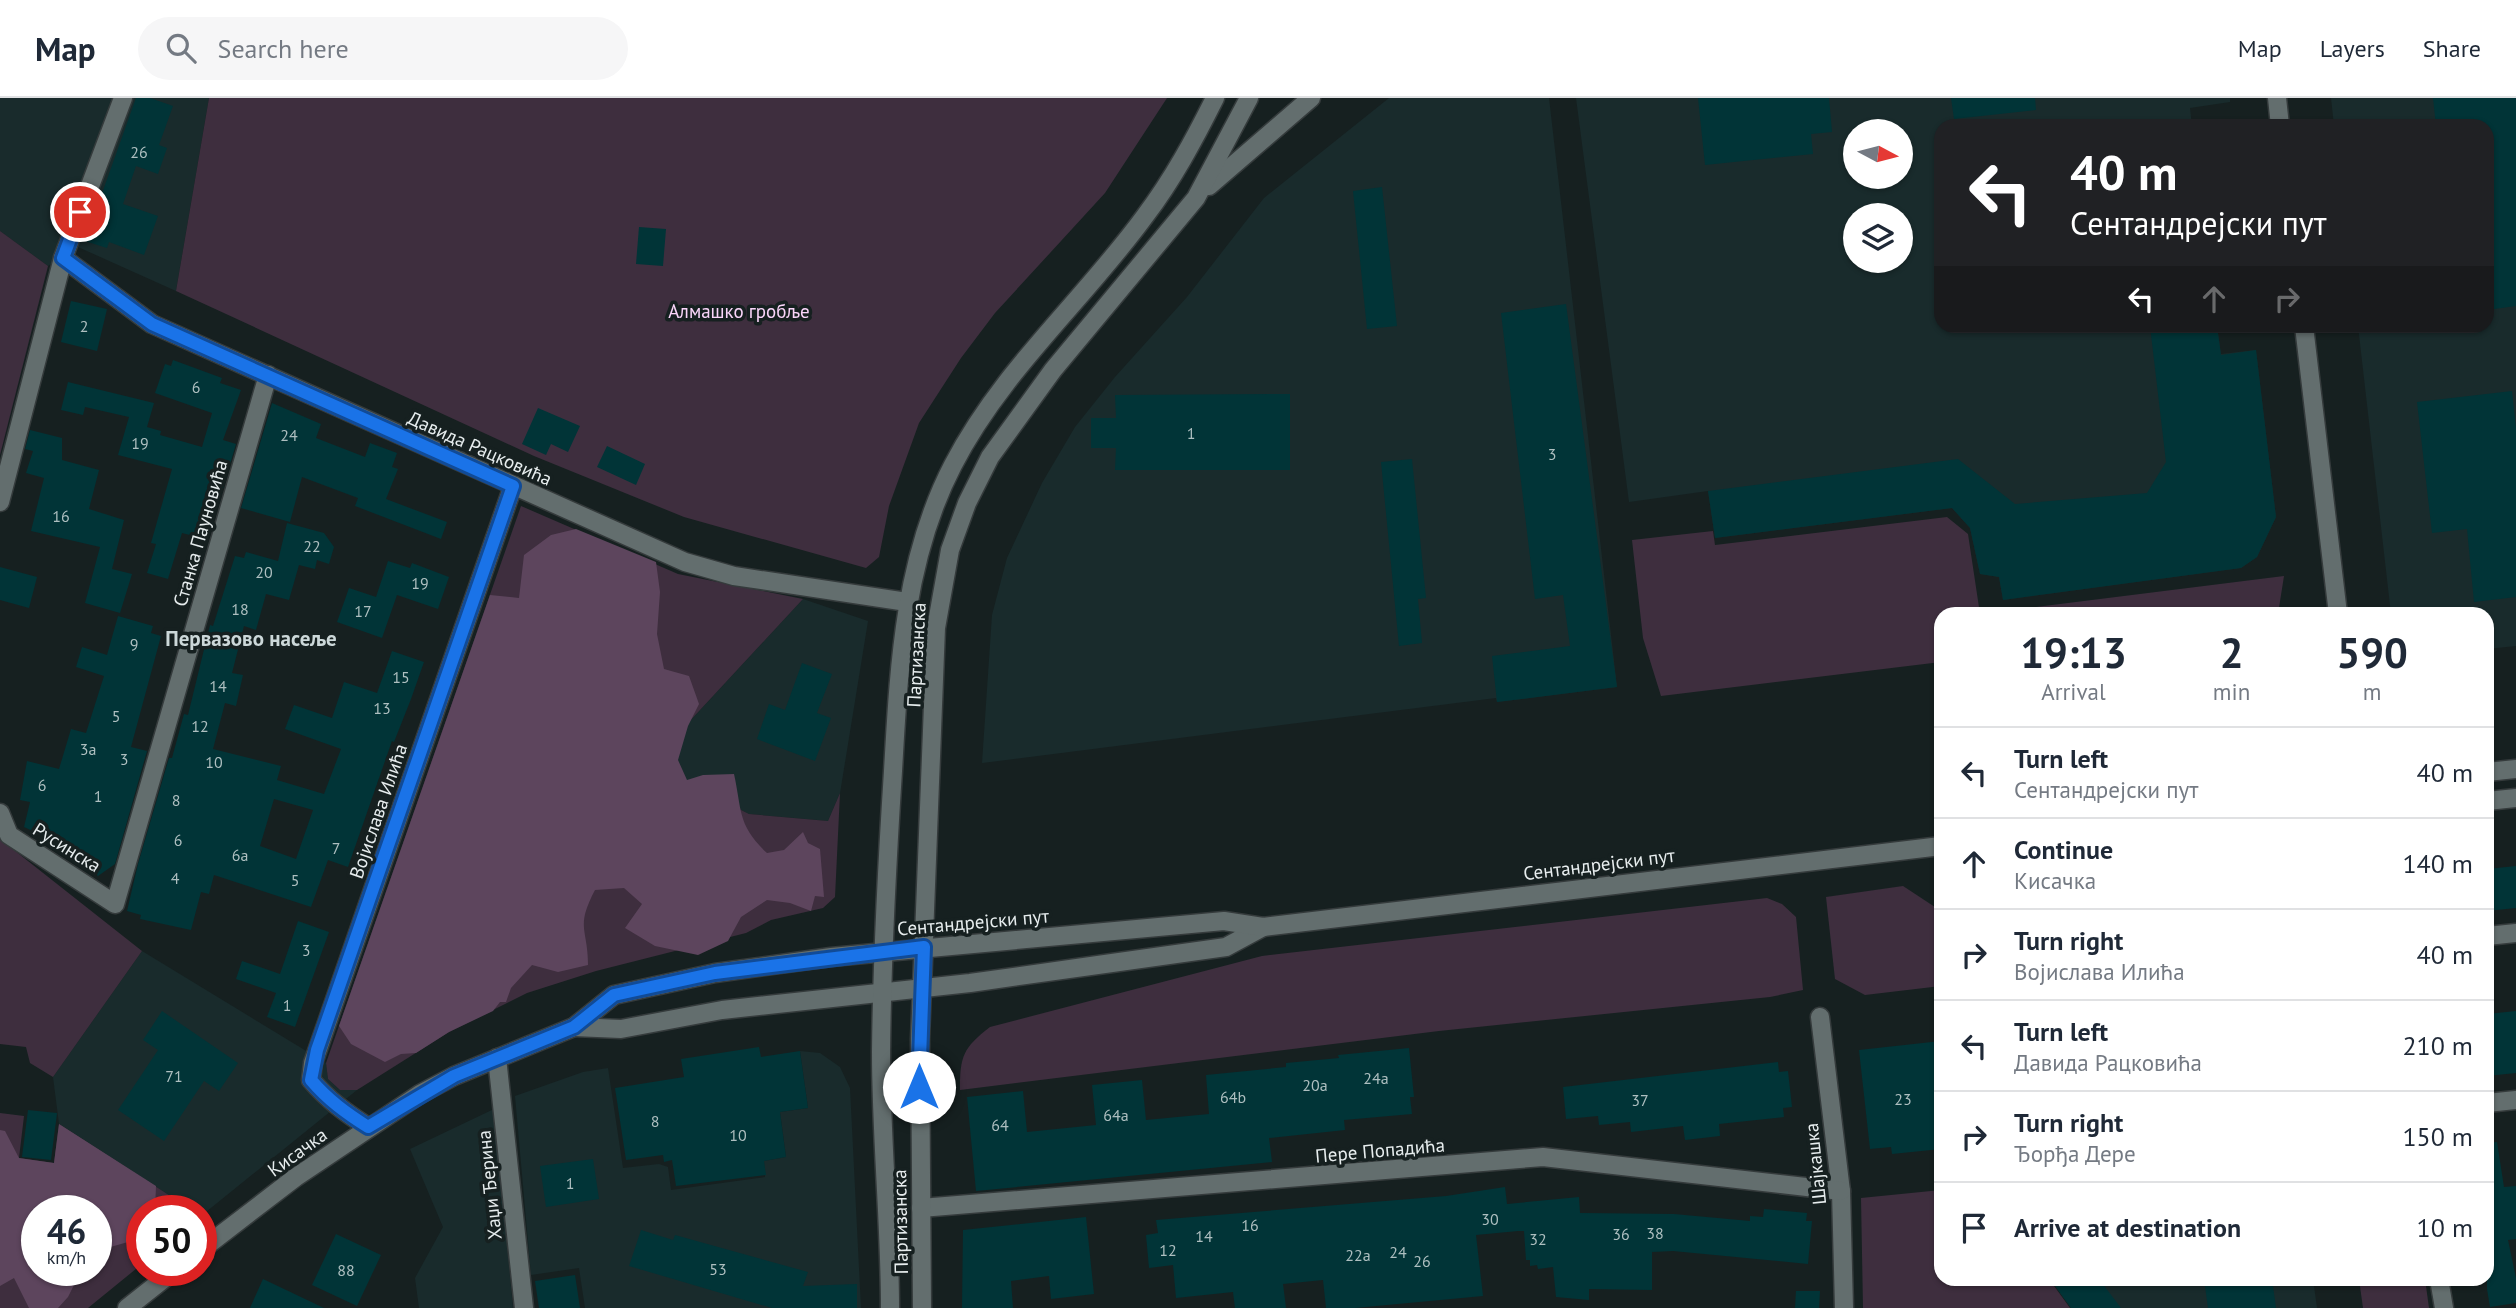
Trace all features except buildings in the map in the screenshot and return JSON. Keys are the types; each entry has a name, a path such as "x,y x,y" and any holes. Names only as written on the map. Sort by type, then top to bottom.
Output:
{"main road":[{"path":"0,502 63,258 123,98"},
{"name":"Партизанска","path":"890,1308 890,1225 881,1055 884,951 896,712 907,601 925,528 953,465 985,411 1009,377 1143,219 1182,164 1215,98"},
{"name":"Партизанска","path":"922,1308 922,988 936,628 950,550 967,503 990,457 1026,404 1196,198 1249,98"},
{"path":"1196,198 1311,98"},
{"path":"2277,98 2279,119"},
{"name":"Давида Рацковића","path":"63,258 152,324 685,562 734,576 907,601"},
{"path":"2305,333 2337,607"},
{"name":"Станка Пауновића","path":"115,904 268,375"},
{"name":"Војислава Илића","path":"368,1127 339,1109 311,1080 313,1063 513,486"},
{"path":"2494,771 2516,769"},
{"path":"2494,800 2516,797"},
{"name":"Русинска","path":"1,817 9,835 115,904"},
{"name":"Сентандрејски пут","path":"497,1058 574,1027 614,995 715,973 884,951 1224,921 1263,927 1934,847"},
{"name":"Сентандрејски пут","path":"574,1027 621,1029 722,1010 922,988 1226,947 1263,927"},
{"path":"2494,935 2516,933"},
{"name":"Шајкашка","path":"1820,1017 1841,1191 1844,1308"},
{"name":"Кисачка","path":"217,1239 368,1127 454,1076 497,1058"},
{"name":"Хаџи Ђерина","path":"497,1058 524,1308"},
{"path":"2494,1102 2516,1100"},
{"name":"Пере Попадића","path":"921,1208 1543,1157 1841,1191"},
{"path":"127,1308 155,1286"},
{"path":"2441,1286 2444,1308"}],"shaded area":[{"path":"0,98 209,98 176,291 78,247 48,266 0,231"},
{"path":"1389,98 1549,98 1617,687 1497,702 1496,698 982,763 992,615 1007,558 1042,483 1075,427 1115,377 1187,297 1264,198"},
{"path":"1576,98 2230,98 2230,102 2190,108 2191,119 1934,119 1934,333 2218,333 2221,354 2256,350 2276,517 2257,557 2241,568 2003,600 1999,577 1980,574 1970,528 1952,508 1715,538 1708,491 1629,502"},
{"path":"2331,98 2516,98 2516,646 2494,648 2494,607 2390,607 2359,333 2494,333 2494,119 2333,119"},
{"path":"576,529 656,562 660,592 657,634 664,669 689,676 699,704 688,726 678,760 687,780 703,775 734,774 745,825 767,853 784,850 803,832 808,843 820,849 824,897 815,896 811,911 790,903 767,900 741,917 728,941 698,955 655,946 625,928 642,904 624,888 595,890 584,921 588,965 558,972 532,965 511,988 506,1002 500,1002 493,1011 449,1032 416,1053 401,1054 385,1062 351,1044 339,1026 490,595 519,598 524,555 551,535"},
{"path":"803,599 868,621 840,793 828,821 749,814 650,764"},
{"path":"142,951 326,1063 328,1079 340,1090 357,1090 217,1203 217,1195 169,1195 59,1124 53,1077"},
{"path":"800,1051 820,1053 840,1067 850,1088 861,1308 585,1308 579,1268 531,1275 515,1096 583,1072 608,1068 623,1168 659,1164 668,1167 671,1190 765,1177 764,1161 786,1157 780,1112 808,1108"},
{"path":"494,1109 513,1308 419,1308 415,1278 443,1227 410,1149"},
{"path":"59,1124 156,1186 156,1195 126,1195 126,1243 112,1247 112,1195 21,1195 21,1286 74,1286 58,1308 29,1308 14,1278 0,1286 0,1130 5,1131 19,1158 54,1163"},
{"path":"2055,1286 2314,1286 2317,1308 2071,1308"}],"green space":[{"name":"Алмашко гробље","path":"209,98 1167,98 1105,193 995,313 961,358 919,423 889,506 879,557 866,568 684,517 534,456 176,291"},
{"path":"0,231 48,266 0,455"},
{"path":"521,506 678,574 803,599 650,764 749,814 828,821 840,793 835,897 823,908 771,920 746,933 596,971 527,993 449,1032 357,1090 340,1090 328,1079 326,1063"},
{"path":"1947,517 1968,534 1979,607 1934,607 1934,663 1661,696 1643,638 1632,540 1713,531 1715,545"},
{"path":"2284,576 2279,607 2036,607"},
{"path":"0,839 142,951 53,1077 30,1063 26,1047 0,1044"},
{"path":"1903,886 1934,906 1934,987 1865,995 1835,979 1826,897"},
{"path":"1767,898 1782,904 1796,917 1803,990 1770,997 1439,1031 960,1090 965,1054 974,1041 990,1027 1262,956"},
{"path":"0,1113 24,1116 19,1158 54,1163 59,1124 169,1195 126,1195 126,1277 88,1308 0,1308"},
{"path":"1934,1191 1934,1286 2054,1286 2070,1308 1863,1308 1861,1198"},
{"path":"2360,1286 2426,1286 2429,1308 2363,1308"}],"district":[{"name":"Первазово насеље","path":"251,638"}],"route":[{"path":"80,212 63,258 152,324 513,486 317,1050 311,1080 324,1094 339,1109 368,1127 454,1076 574,1027 614,995 715,973 924,947 919,1087"}]}
